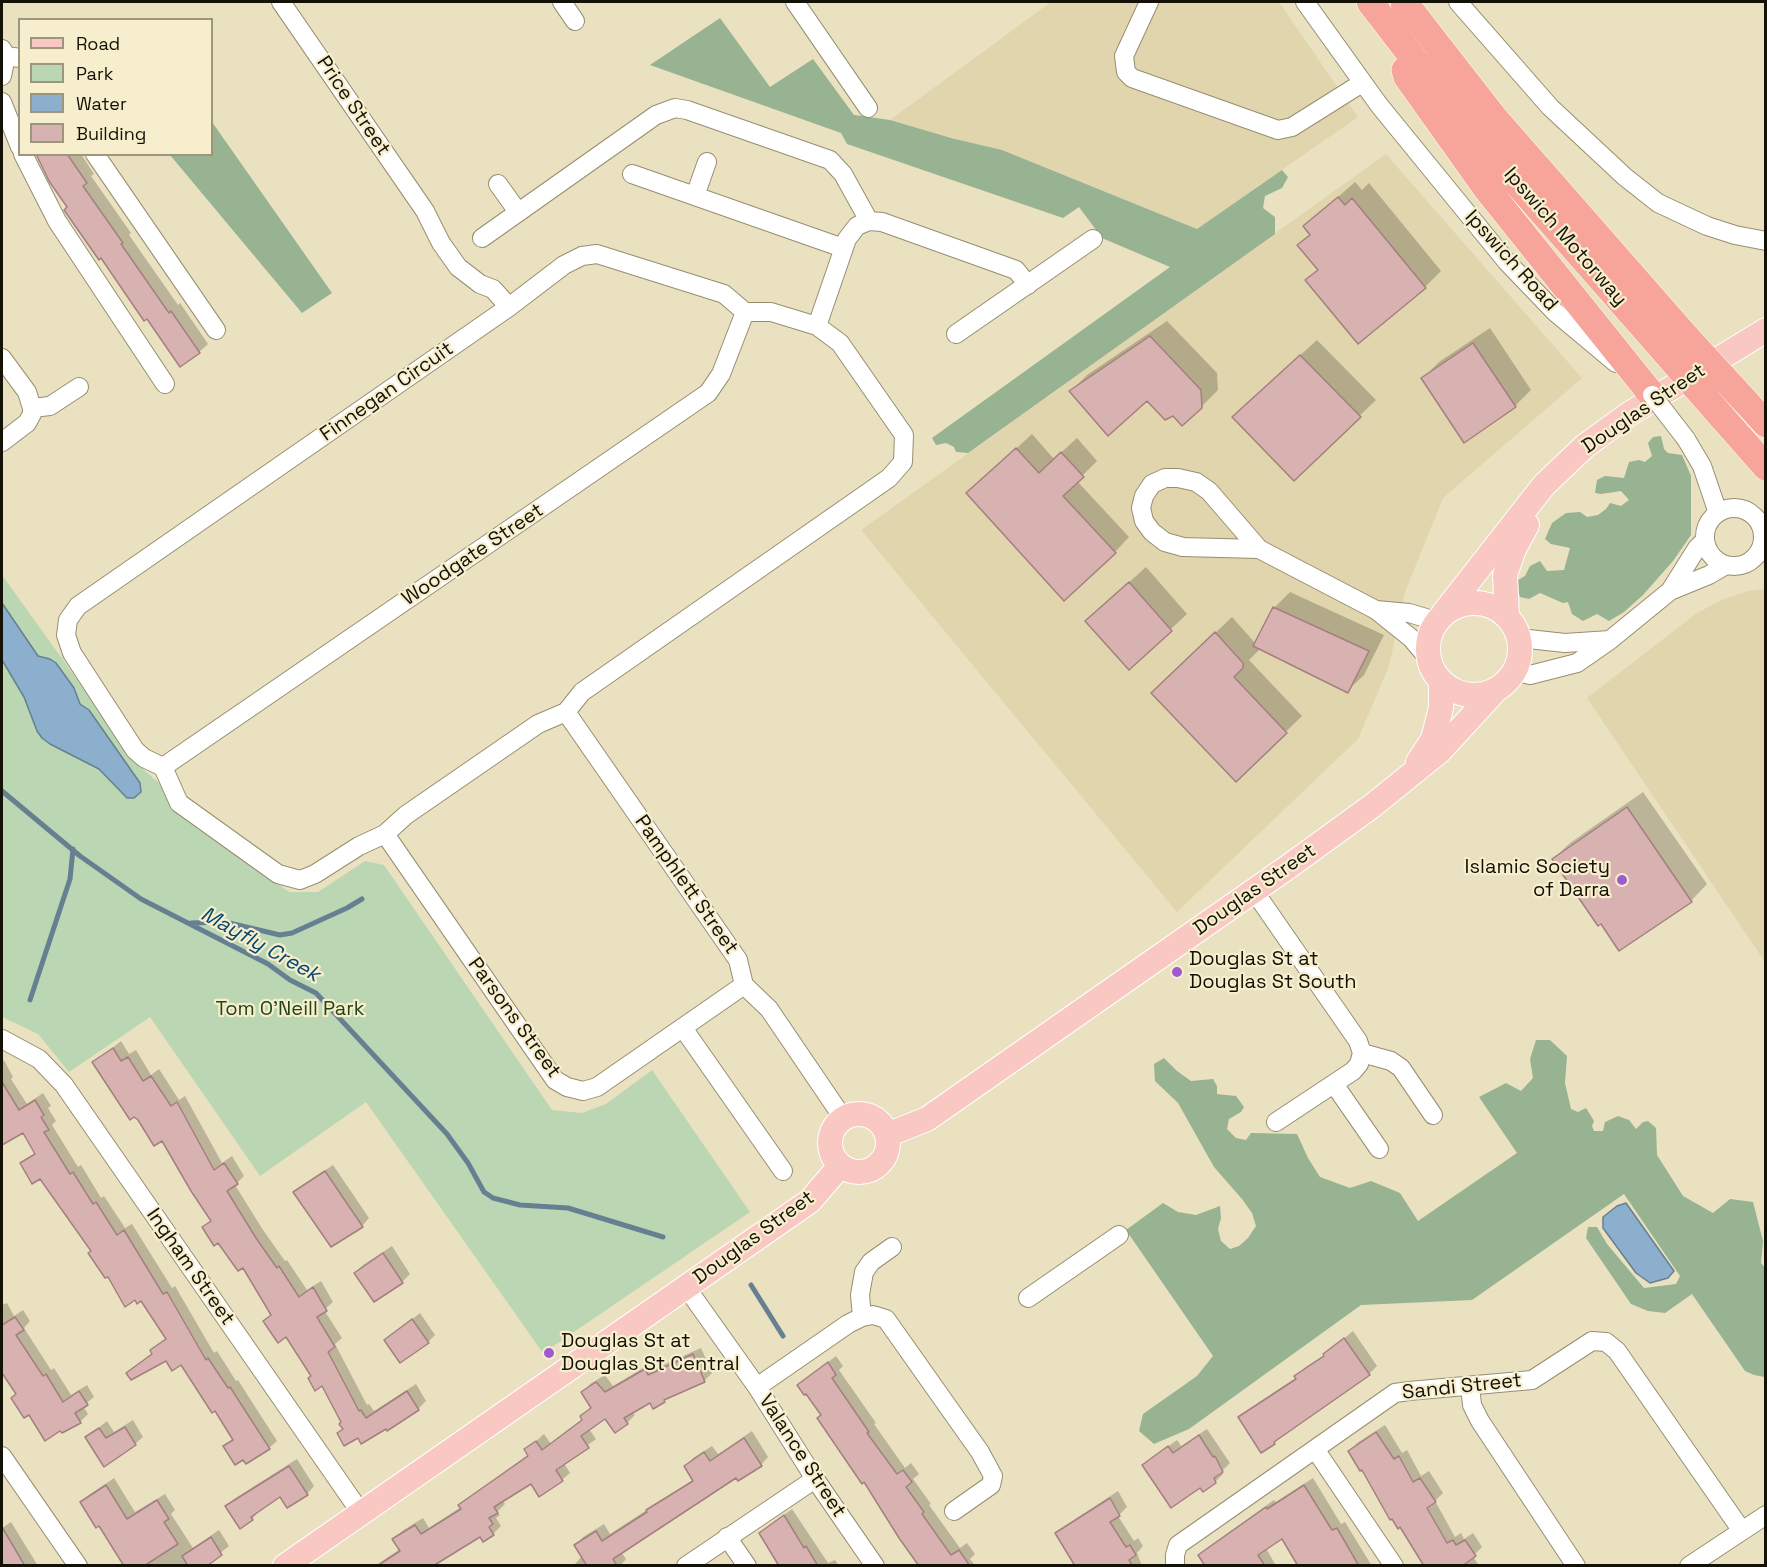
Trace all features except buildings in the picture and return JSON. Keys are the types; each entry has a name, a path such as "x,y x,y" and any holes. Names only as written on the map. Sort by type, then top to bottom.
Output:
{"highway":[{"name":"Ipswich Motorway","path":"1370,2 1494,157 1766,467"},
{"name":"Ipswich Motorway","path":"1404,2 1496,120 1688,339 1766,424"},
{"path":"1389,26 1407,77 1454,144 1532,248 1632,374 1652,395"}],"main road":[{"name":"Douglas Street","path":"1440,617 1544,485 1585,446 1629,414 1766,330"},
{"name":"Douglas Street","path":"1507,616 1505,575 1514,549 1527,525 1552,493 1591,454 1766,344"},
{"path":"1475,602 1498,609 1507,616 1519,638 1520,654 1515,670 1507,682 1495,691 1481,695 1466,695 1453,691 1441,682 1432,671 1428,658 1429,639 1440,617 1453,607 1475,602"},
{"name":"Douglas Street","path":"1411,775 1433,739 1441,708 1441,682"},
{"name":"Douglas Street","path":"887,1135 927,1119 1372,806 1440,751 1495,691"},
{"path":"856,1114 869,1116 880,1123 887,1135 887,1150 881,1163 875,1168 861,1173 854,1172 840,1166 833,1157 830,1141 835,1125 843,1118 856,1114"},
{"name":"Douglas Street","path":"285,1566 810,1200 840,1166"}],"street":[{"name":"Price Street","path":"281,2 425,211 441,243 458,267 480,284 493,289 509,307"},
{"path":"562,2 575,21"},
{"path":"795,2 868,108"},
{"path":"1149,2 1124,56 1126,72 1132,78 1278,130 1292,127 1362,83"},
{"name":"Ipswich Road","path":"1305,2 1362,83 1524,281 1555,312 1632,374"},
{"path":"1458,2 1550,107 1625,177 1658,203 1707,226 1735,235 1766,241"},
{"path":"2,76 9,54"},
{"path":"2,102 18,142"},
{"path":"482,238 656,115 675,108 687,110 830,160 843,174 868,221"},
{"path":"24,156 57,221 165,384"},
{"path":"96,156 216,330"},
{"path":"695,196 707,162"},
{"path":"632,174 843,248"},
{"path":"498,184 518,212"},
{"path":"817,326 847,238 857,226 868,221 882,222 1016,270 1028,285"},
{"path":"956,334 1093,239"},
{"name":"Finnegan Circuit","path":"163,767 144,758 135,750 72,653 66,635 68,620 78,606 509,307 564,265 582,256 597,254 724,294 745,312"},
{"path":"163,767 179,802 278,874 300,880 315,874 358,846 385,834 406,815 538,724 566,712 582,692 889,478 903,462 904,435 840,343 817,326 771,312 745,312"},
{"name":"Woodgate Street","path":"163,767 708,393 721,374 745,312"},
{"path":"2,358 27,392 32,408 27,423 2,442"},
{"path":"32,408 50,406 79,387"},
{"path":"1652,395 1686,439 1702,466 1718,513"},
{"path":"1258,549 1183,547 1165,542 1152,532 1144,521 1141,508 1144,496 1152,484 1165,478 1196,482 1209,491 1258,549 1376,610 1411,638 1428,658"},
{"path":"1735,508 1744,510 1758,520 1764,529 1760,561 1736,567 1726,566 1712,556 1705,540 1708,524 1718,513 1735,508"},
{"path":"1670,591 1697,548 1705,540"},
{"path":"1515,670 1530,675 1577,663 1610,640 1670,591 1726,566"},
{"path":"1376,610 1440,617"},
{"path":"1519,638 1565,644 1610,640"},
{"name":"Pamphlett Street","path":"566,712 738,960 744,985 769,1009 843,1118"},
{"name":"Parsons Street","path":"385,834 555,1080 567,1087 583,1091 597,1087 744,985"},
{"path":"1254,891 1358,1041 1362,1053 1359,1064 1353,1071 1276,1122"},
{"path":"683,1028 783,1171"},
{"name":"Ingham Street","path":"2,1039 39,1059 64,1085 361,1513"},
{"path":"1362,1053 1391,1061 1401,1068 1433,1116"},
{"path":"1334,1084 1379,1149"},
{"path":"1028,1298 1119,1235"},
{"path":"862,1317 860,1294 864,1272 871,1262 892,1247"},
{"name":"Valance Street","path":"686,1287 757,1387 815,1479 875,1566"},
{"path":"757,1387 848,1324 862,1317 873,1315 886,1319 980,1452 993,1476 991,1485 954,1512"},
{"name":"Sandi Street","path":"1175,1566 1178,1545 1395,1394 1409,1390 1532,1380 1592,1341 1606,1342 1617,1351 1742,1531"},
{"path":"1470,1386 1472,1405 1480,1421 1576,1566"},
{"path":"1315,1449 1394,1566"},
{"path":"2,1456 78,1566"},
{"path":"686,1566 815,1479"},
{"path":"1689,1566 1766,1515"},
{"path":"727,1537 747,1566"}],"shaded area":[{"path":"1051,2 1279,2 1358,117 1197,229 1002,150 890,120"},
{"path":"1386,154 1582,378 1443,498 1405,592 1389,666 1358,739 1177,912 861,530"},
{"path":"1766,589 1765,962 1587,698 1697,613 1722,600 1748,591"}],"green space":[{"path":"720,18 770,87 813,59 854,115 890,120 1002,150 1197,229 1282,170 1288,177 1282,188 1265,196 1263,208 1275,217 1275,234 968,453 956,452 954,447 946,443 936,445 932,438 1170,267 1102,238 1079,207 1063,218 847,144 841,133 650,65"},
{"path":"213,123 332,293 302,313 171,156 213,156"},
{"path":"1661,436 1664,449 1668,453 1682,455 1691,476 1691,535 1673,561 1643,595 1624,612 1609,621 1597,614 1583,621 1572,614 1568,602 1563,603 1540,593 1529,599 1520,597 1516,585 1518,580 1525,576 1530,566 1540,561 1547,571 1564,570 1570,548 1551,544 1545,539 1552,523 1566,513 1580,512 1587,517 1598,515 1610,503 1621,506 1629,500 1621,491 1595,493 1597,480 1605,476 1624,478 1629,462 1639,460 1645,462 1652,456 1648,443 1653,437"},
{"name":"Tom O'Neill Park","path":"2,575 139,766 159,783 179,812 289,892 318,892 365,861 384,865 552,1110 582,1113 606,1104 652,1070 750,1212 543,1353 366,1102 260,1176 150,1017 69,1072 38,1034 2,1017"},
{"path":"1536,1040 1550,1040 1567,1056 1565,1083 1571,1109 1578,1112 1586,1108 1594,1121 1592,1126 1594,1131 1603,1131 1605,1122 1618,1116 1629,1120 1636,1129 1643,1122 1648,1121 1656,1128 1657,1155 1683,1196 1713,1213 1730,1199 1753,1202 1763,1241 1761,1263 1765,1268 1765,1377 1745,1371 1692,1294 1665,1313 1648,1311 1631,1304 1586,1238 1588,1227 1597,1227 1607,1244 1644,1288 1676,1284 1680,1276 1624,1194 1472,1300 1361,1305 1189,1429 1154,1444 1139,1431 1143,1414 1197,1376 1213,1356 1126,1230 1163,1203 1178,1212 1196,1215 1220,1206 1221,1218 1218,1229 1221,1241 1230,1249 1239,1246 1256,1226 1252,1213 1214,1167 1178,1103 1155,1081 1154,1064 1164,1058 1191,1081 1213,1079 1217,1086 1217,1094 1236,1096 1244,1107 1241,1112 1229,1119 1227,1129 1236,1138 1246,1140 1251,1133 1297,1134 1320,1177 1350,1188 1371,1181 1400,1193 1418,1221 1517,1153 1479,1097 1506,1083 1521,1091 1533,1078 1530,1059"}],"water":[{"path":"2,603 38,656 56,663 74,688 80,704 89,710 140,783 141,792 134,798 127,798 99,769 50,744 37,731 24,697 2,660"},
{"path":"1626,1203 1674,1271 1668,1278 1650,1283 1636,1273 1603,1228 1603,1217 1617,1206"}],"waterway":[{"name":"Mayfly Creek","path":"2,791 80,856 141,899 268,964 290,980 316,993 447,1134 468,1163 484,1192 493,1198 520,1205 568,1208 663,1237"},
{"path":"30,1000 70,879 73,849"},
{"path":"191,923 225,922 280,935 292,933 362,899"},
{"path":"751,1285 783,1336"}],"place":[{"name":"Islamic Society of Darra","path":"1622,880"},
{"name":"Douglas St at Douglas St South","path":"1177,972"},
{"name":"Douglas St at Douglas St Central","path":"549,1353"}]}
